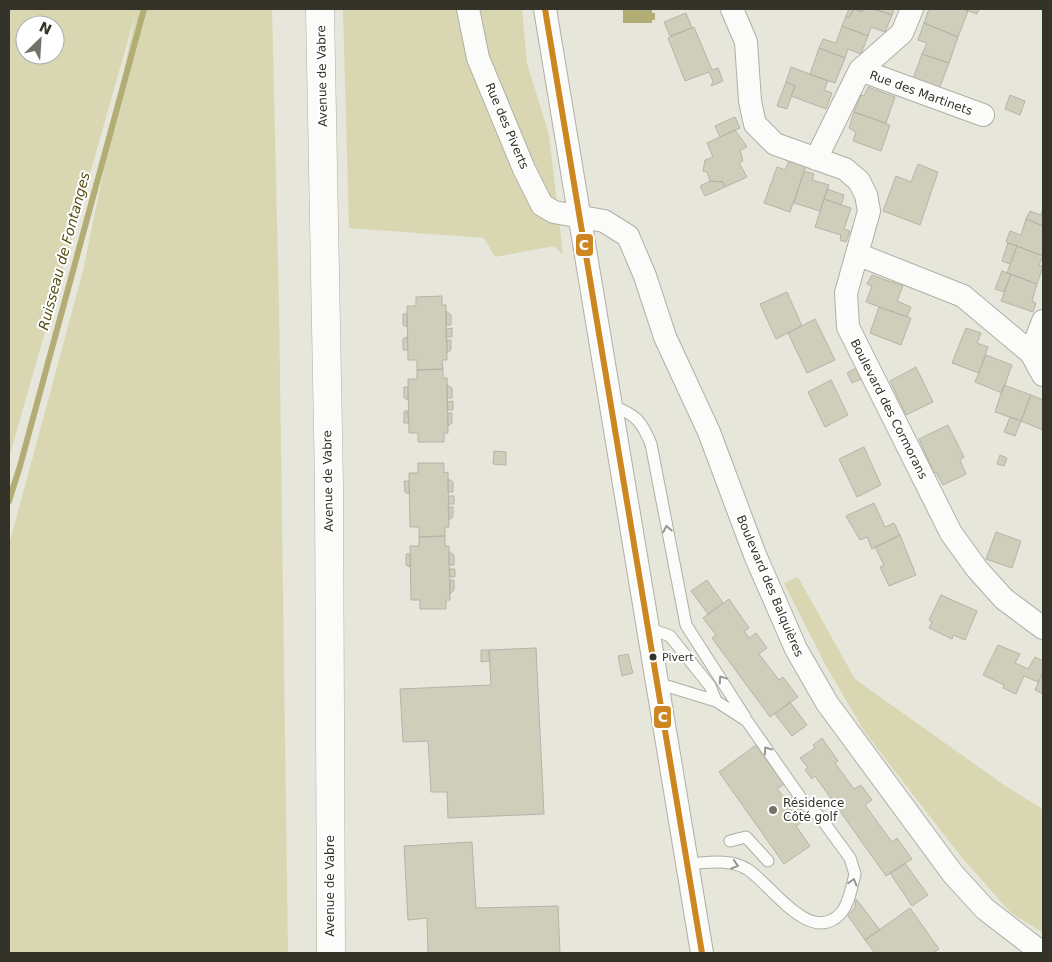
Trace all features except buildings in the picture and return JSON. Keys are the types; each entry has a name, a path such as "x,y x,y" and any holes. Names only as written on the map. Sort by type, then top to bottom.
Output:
{"main road":[{"name":"Avenue de Vabre","path":"320,9 328,484 331,953"}],"street":[{"name":"Rue des Piverts","path":"468,9 478,58 524,169 542,205 554,212 578,216"},
{"path":"545,9 702,953"},
{"name":"Boulevard des Cormorans","path":"732,9 746,42 750,100 755,124 775,144 845,169 859,180 866,195 869,211 846,293 848,327 951,533 977,569 1004,599 1043,628"},
{"name":"Rue des Martinets","path":"816,159 860,70 902,33 912,9"},
{"name":"Rue des Martinets","path":"860,70 984,115"},
{"name":"Boulevard des Balquières","path":"578,216 604,221 628,236 645,276 665,337 709,432 755,555 796,649 827,703 953,874 984,909 1042,953"},
{"path":"857,254 962,296 1031,353 1043,375"},
{"path":"1031,353 1043,321"}],"lane":[{"path":"611,405 627,411 643,424 651,444 686,625 736,700 747,720 805,804 820,817 850,858 856,874 850,895 841,913 825,922 814,923 801,918 748,869 732,862 687,864"},
{"path":"648,628 670,636 710,686 716,700"},
{"path":"657,683 716,700 747,720"},
{"path":"730,841 746,836 768,861"}],"shaded area":[{"path":"9,9 272,9 279,305 288,953 9,953 9,545 83,271 136,12 9,458"},
{"path":"343,9 522,9 527,63 549,135 563,255 554,246 495,257 484,238 349,228"},
{"path":"623,9 652,9 652,13 655,13 655,20 652,20 652,23 623,23"},
{"path":"798,577 855,679 1004,785 1043,809 1043,933 1010,912 959,854 864,731 825,664 784,583"}],"waterway":[{"name":"Ruisseau de Fontanges","path":"9,501 144,9"}],"transit line":[{"name":"C","path":"545,9 702,953"}],"place":[{"name":"Pivert","path":"653,657"},
{"name":"Résidence Côté golf","path":"773,810"}]}
